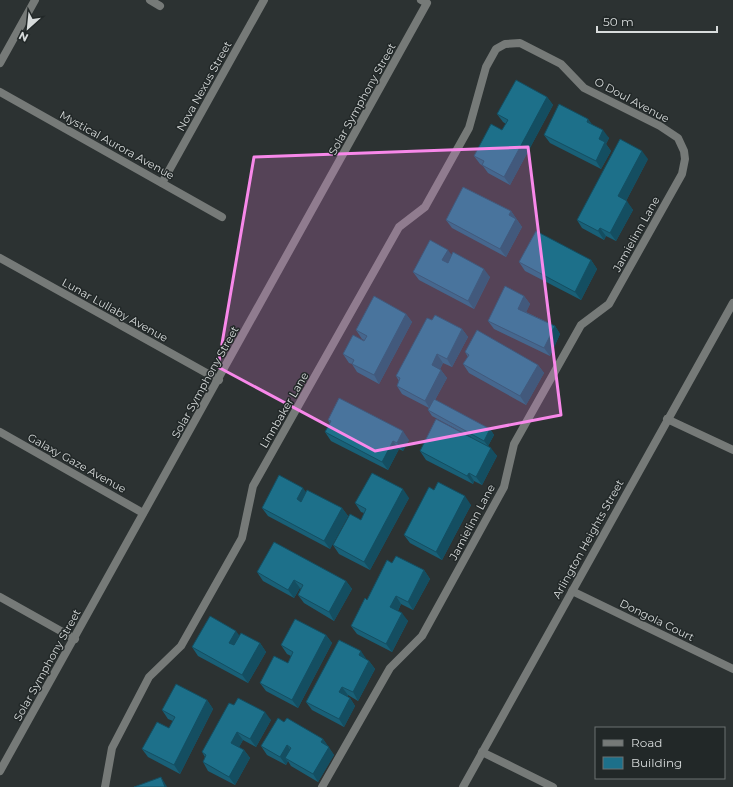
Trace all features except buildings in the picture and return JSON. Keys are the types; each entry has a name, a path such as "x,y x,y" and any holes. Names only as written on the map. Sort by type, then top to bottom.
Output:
{"street":[{"path":"0,63 35,0"},
{"path":"150,0 160,6"},
{"name":"Nova Nexus Street","path":"162,183 264,0"},
{"name":"Solar Symphony Street","path":"1,768 75,639 143,513 219,380 424,2"},
{"name":"O Doul Avenue","path":"496,49 505,44 520,43 561,64 584,88 660,126 678,138 684,151 685,159"},
{"name":"Linnbaker Lane","path":"105,787 112,748 149,677 181,646 242,538 253,486 399,227 425,207 469,128 486,67 496,49"},
{"name":"Mystical Aurora Avenue","path":"0,92 222,217"},
{"name":"Jamielinn Lane","path":"322,787 390,668 422,636 504,487 514,444 517,438 581,325 609,304 682,174 685,159"},
{"name":"Lunar Lullaby Avenue","path":"0,258 219,380"},
{"name":"Arlington Heights Street","path":"463,787 733,303"},
{"path":"667,419 733,450"},
{"name":"Galaxy Gaze Avenue","path":"0,432 143,513"},
{"name":"Dongola Court","path":"572,591 733,669"},
{"path":"0,597 75,639"},
{"path":"482,752 553,787"}],"highlighted area":[{"path":"528,147 561,415 375,451 218,367 254,157"}]}
